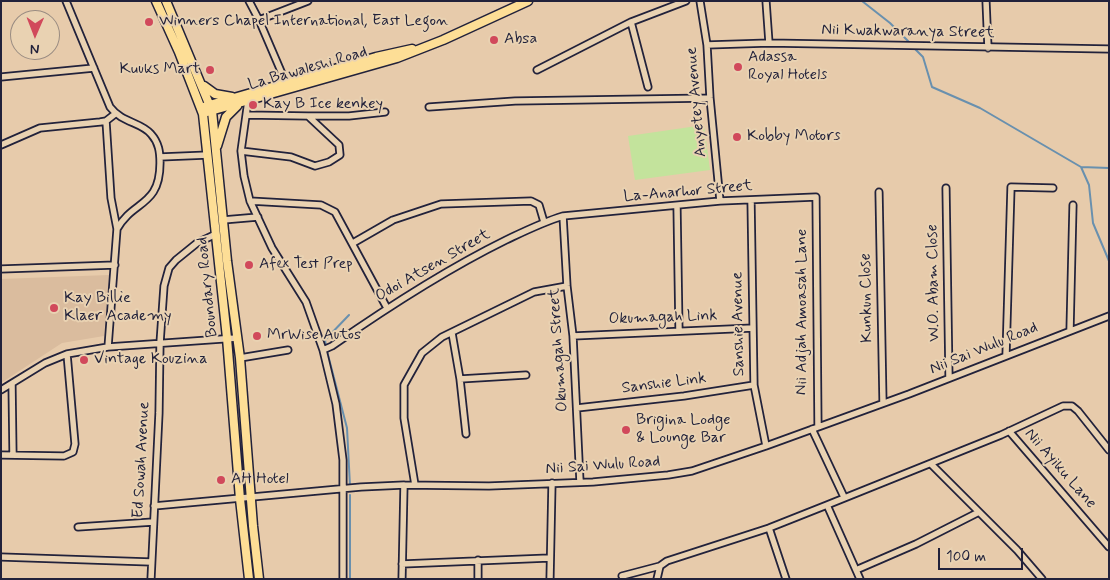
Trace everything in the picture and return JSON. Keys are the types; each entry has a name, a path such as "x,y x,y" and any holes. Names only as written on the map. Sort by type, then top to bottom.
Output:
{"main road":[{"name":"Boundary Road","path":"156,1 202,111 227,338 240,499 249,579"},
{"name":"Boundary Road","path":"166,1 211,108 240,358 250,497 259,579"},
{"name":"La Bawaleshi Road","path":"236,101 248,101 397,58 443,40 528,1"},
{"name":"La Bawaleshi Road","path":"202,111 376,56 419,49"},
{"path":"202,85 215,94 236,101 226,117 216,150"}],"street":[{"path":"66,1 110,107 116,114 150,133 158,145 160,175 156,189 149,198 124,219 117,229"},
{"path":"249,1 286,83"},
{"path":"259,20 308,1"},
{"path":"537,70 632,22 686,1"},
{"name":"Anyetey Avenue","path":"700,1 706,45 720,201"},
{"path":"766,1 769,43"},
{"path":"986,1 988,48"},
{"path":"632,22 648,87"},
{"name":"Nii Kwakwaranya Street","path":"706,45 769,43 1109,49"},
{"path":"1,77 94,68"},
{"path":"430,107 498,102 710,98"},
{"path":"248,101 241,151 250,201 272,248 306,302 324,349 336,404 343,460 343,579"},
{"path":"246,115 349,116 385,112"},
{"path":"1,145 40,128 106,121 116,114"},
{"path":"241,151 290,157 315,166 329,162 340,155 339,145 308,116"},
{"path":"106,121 111,198 117,229 108,347"},
{"path":"160,158 208,155"},
{"path":"1006,355 1011,187 1053,188"},
{"name":"W.O. Abam Close","path":"946,188 949,378"},
{"name":"Kunkun Close","path":"879,192 883,403"},
{"name":"La-Anarhor Street","path":"563,216 720,201 816,197"},
{"name":"Nii Adjah Amoasah Lane","path":"815,428 816,197"},
{"name":"Sanshie Avenue","path":"751,200 754,385 766,446"},
{"path":"250,201 297,202 321,205 335,212 387,308"},
{"path":"353,244 393,220 448,203 531,202 538,205 544,222"},
{"path":"1070,330 1072,205"},
{"path":"677,206 679,331"},
{"name":"Odoi Atsen Street","path":"324,349 332,346 387,308 472,257 544,222 563,216"},
{"name":"Okumagah Street","path":"563,216 567,286 573,336 580,482"},
{"path":"223,220 258,218"},
{"name":"Ed Sowah Avenue","path":"151,579 164,286 169,268 176,260 197,243 216,234"},
{"path":"1,269 115,265"},
{"path":"415,485 404,418 404,385 422,353 442,337 534,292 567,286"},
{"name":"Nii Sai Wulu Road","path":"154,506 404,485 489,486 580,482 668,475 692,471 883,403 1109,316"},
{"name":"Okumagah Link","path":"573,336 753,328"},
{"path":"452,332 460,379 466,434"},
{"path":"1,390 45,363 67,354 108,347 237,338"},
{"path":"240,358 288,350"},
{"path":"1,456 64,456 73,452 75,444 67,354"},
{"path":"460,379 526,374"},
{"path":"12,384 14,455"},
{"name":"Sanshie Link","path":"577,408 684,396 754,385"},
{"path":"622,576 660,566 667,561 769,528 931,464 1010,431 1063,406 1072,406 1109,450"},
{"path":"815,428 844,497"},
{"name":"Nii Ayiku Lane","path":"1010,431 1109,547"},
{"path":"931,464 1017,550 1042,579"},
{"path":"550,579 552,483"},
{"path":"402,579 404,485"},
{"path":"826,506 860,579"},
{"path":"856,570 916,544 979,512"},
{"path":"78,527 154,522"},
{"path":"769,528 786,579"},
{"path":"1,557 152,562"},
{"path":"402,564 549,558"},
{"path":"478,560 478,579"},
{"path":"657,579 660,566"}],"shaded area":[{"name":"Kay Billie Klaer Academy","path":"109,275 104,336 62,343 1,383 1,279"}],"green space":[{"path":"704,125 710,170 635,180 628,136"}],"waterway":[{"path":"862,1 890,23 911,44"},
{"path":"914,48 923,57 932,87 980,108 1081,167 1109,168"},
{"path":"1081,167 1089,185 1093,223 1109,261"},
{"path":"326,346 325,340 349,315"},
{"path":"327,351 347,428 350,486"},
{"path":"350,495 350,579"}],"place":[{"name":"Winners Chapel International, East Legon","path":"149,22"},
{"name":"Absa","path":"494,40"},
{"name":"Adassa Royal Hotels","path":"738,67"},
{"name":"Kuuks Mart","path":"210,70"},
{"name":"Kay B Ice kenkey","path":"253,105"},
{"name":"Kobby Motors","path":"737,137"},
{"name":"Afex Test Prep","path":"249,265"},
{"name":"Kay Billie Klaer Academy","path":"54,308"},
{"name":"MrWise Autos","path":"257,336"},
{"name":"Vintage Kouzina","path":"84,360"},
{"name":"Brigina Lodge & Lounge Bar","path":"626,430"},
{"name":"AH Hotel","path":"221,480"}]}
